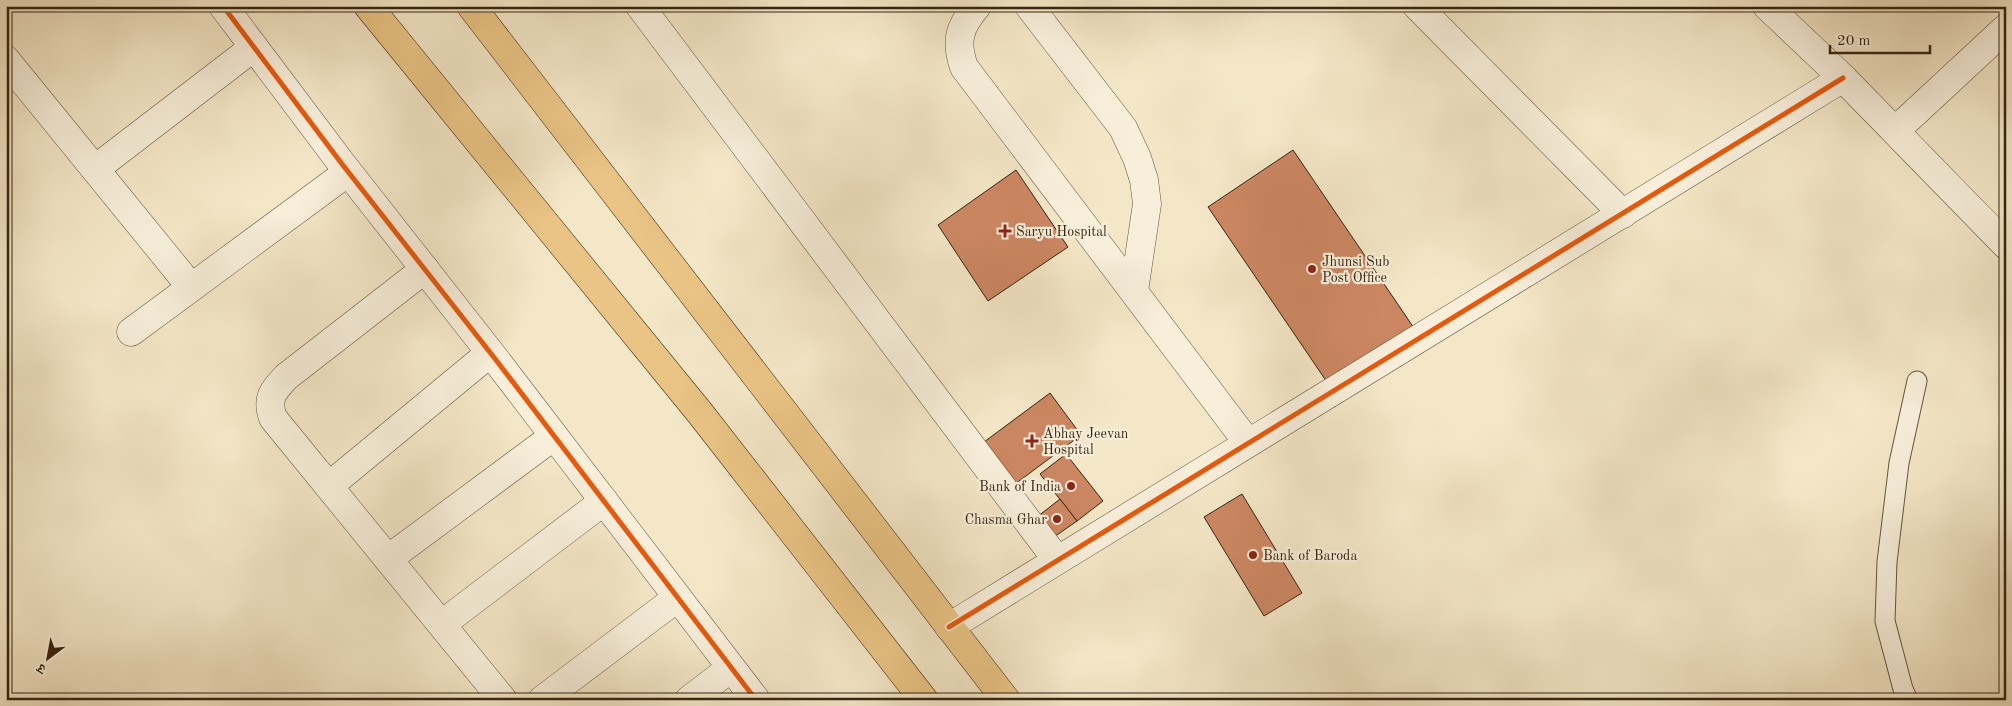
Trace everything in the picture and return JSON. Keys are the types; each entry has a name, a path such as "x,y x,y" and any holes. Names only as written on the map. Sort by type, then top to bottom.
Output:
{"highway":[{"path":"368,6 700,413 924,700"},
{"path":"471,6 1006,700"}],"street":[{"path":"223,6 348,172 490,353 756,700"},
{"path":"640,6 1057,560"},
{"path":"977,6 961,30 958,50 964,67 1248,443"},
{"path":"1029,6 1123,128 1137,158 1144,180 1148,204 1134,291"},
{"path":"1417,6 1623,214"},
{"path":"1766,6 1843,78 2006,244"},
{"path":"1895,131 2006,28"},
{"path":"95,169 254,47"},
{"path":"6,60 191,287"},
{"path":"949,626 1843,78"},
{"path":"131,332 348,172"},
{"path":"425,270 286,377 272,392 270,408 273,418 503,700"},
{"path":"329,486 490,353"},
{"path":"388,559 554,436"},
{"path":"442,624 604,501"},
{"path":"542,700 677,598"},
{"path":"688,700 731,668"}],"lane":[{"path":"1908,700 1903,690 1885,621 1887,562 1899,463 1917,381"}],"building":[{"name":"Jhunsi Sub Post Office","path":"1293,150 1416,331 1331,388 1208,207"},
{"path":"1016,170 1068,247 988,301 938,225"},
{"path":"1050,393 1081,435 1011,487 980,445"},
{"name":"Bank of India","path":"1066,454 1103,501 1077,521 1040,474"},
{"name":"Bank of Baroda","path":"1242,494 1302,593 1264,616 1204,517"},
{"name":"Chasma Ghar","path":"1060,499 1077,521 1054,537 1037,517"}],"cycle path":[{"path":"223,6 342,164 496,360 756,700"},
{"path":"949,627 1843,78"}],"place":[{"name":"Saryu Hospital","path":"1005,231"},
{"name":"Jhunsi Sub Post Office","path":"1312,269"},
{"name":"Abhay Jeevan Hospital","path":"1032,441"},
{"name":"Bank of India","path":"1071,486"},
{"name":"Chasma Ghar","path":"1057,519"},
{"name":"Bank of Baroda","path":"1253,555"}]}
